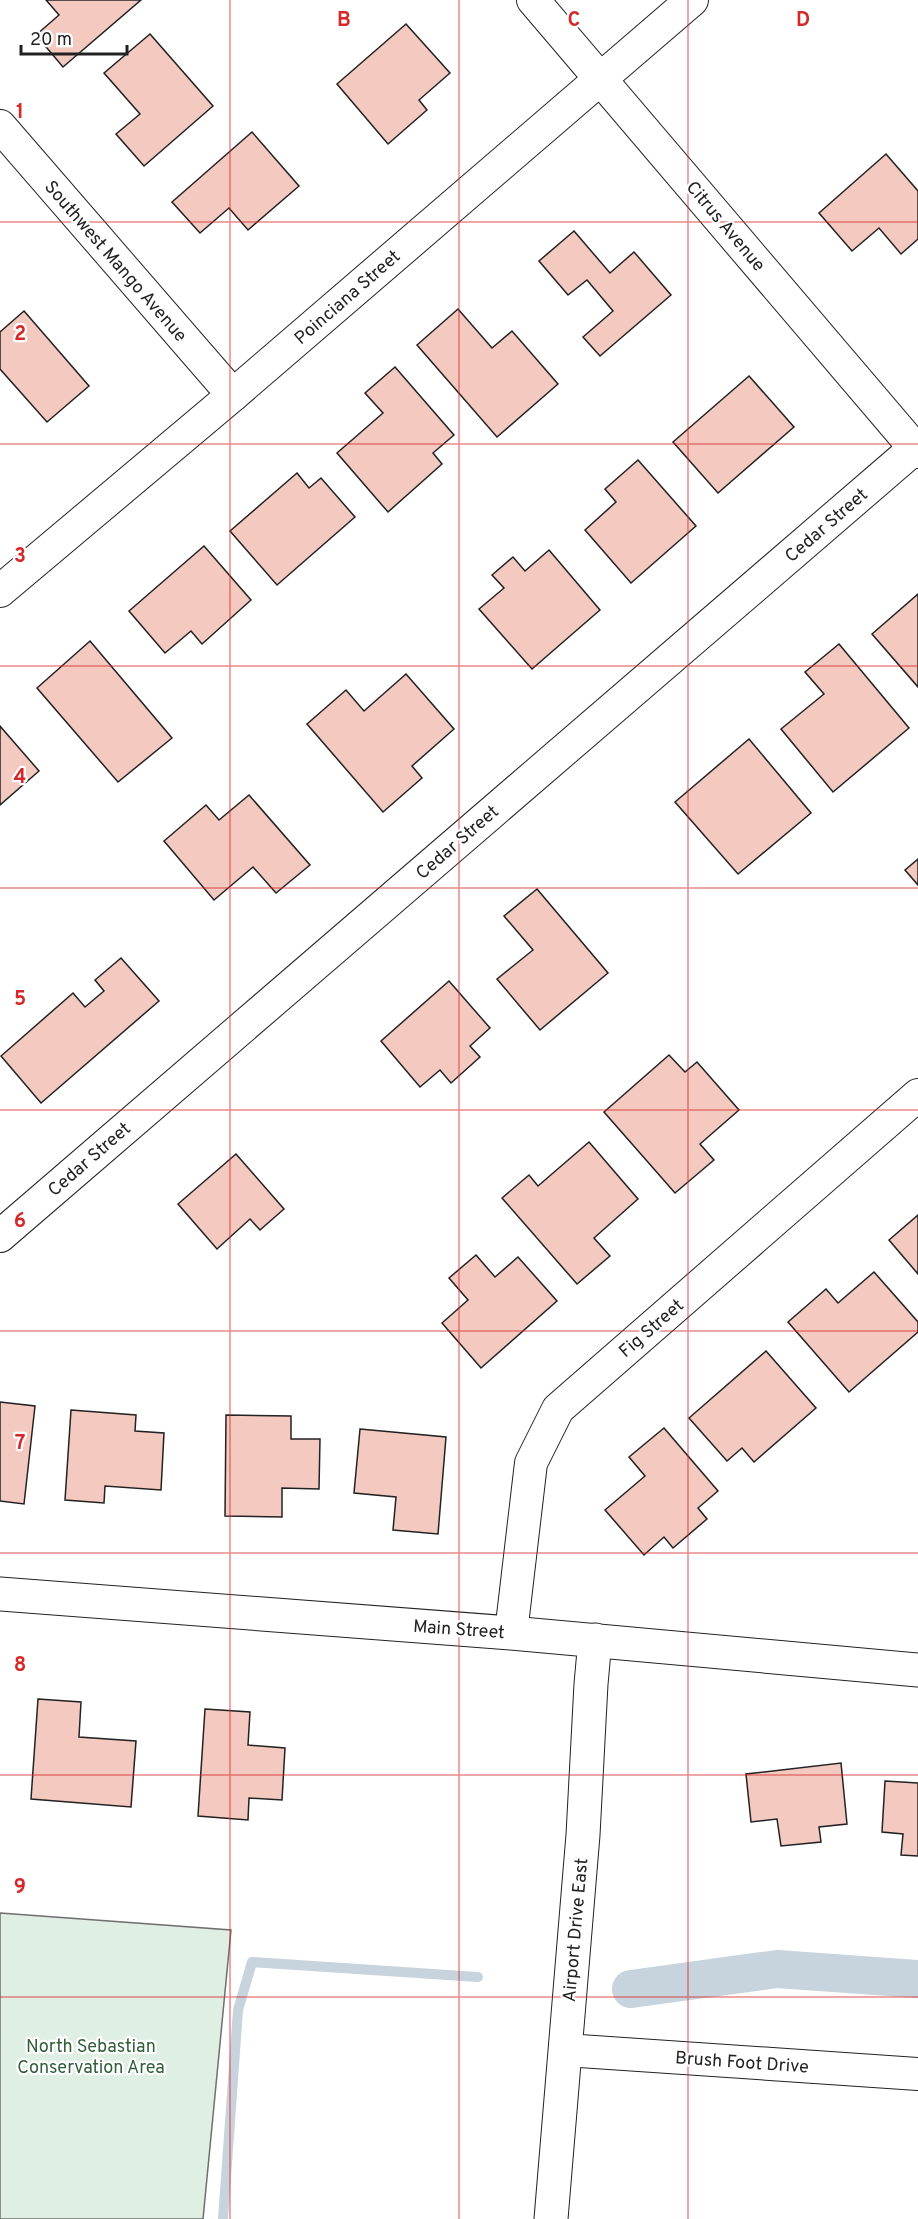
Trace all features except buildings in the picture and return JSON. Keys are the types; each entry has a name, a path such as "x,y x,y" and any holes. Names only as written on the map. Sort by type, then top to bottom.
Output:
{"street":[{"name":"Citrus Avenue","path":"533,0 916,450"},
{"name":"Poinciana Street","path":"0,591 233,395 692,0"},
{"name":"Southwest Mango Avenue","path":"0,126 233,395"},
{"name":"Cedar Street","path":"0,1236 916,450"},
{"name":"Fig Street","path":"511,1633 531,1463 558,1409 918,1095"},
{"name":"Main Street","path":"0,1594 596,1640 918,1670"},
{"name":"Airport Drive East","path":"551,2219 566,2050 596,1640"},
{"name":"Brush Foot Drive","path":"566,2050 918,2074"}],"green space":[{"name":"North Sebastian Conservation Area","path":"0,1913 231,1930 203,2219 0,2219"}],"waterway":[{"path":"223,2219 238,2010 252,1962 478,1977"},
{"path":"631,1989 777,1969 918,1979"}]}
